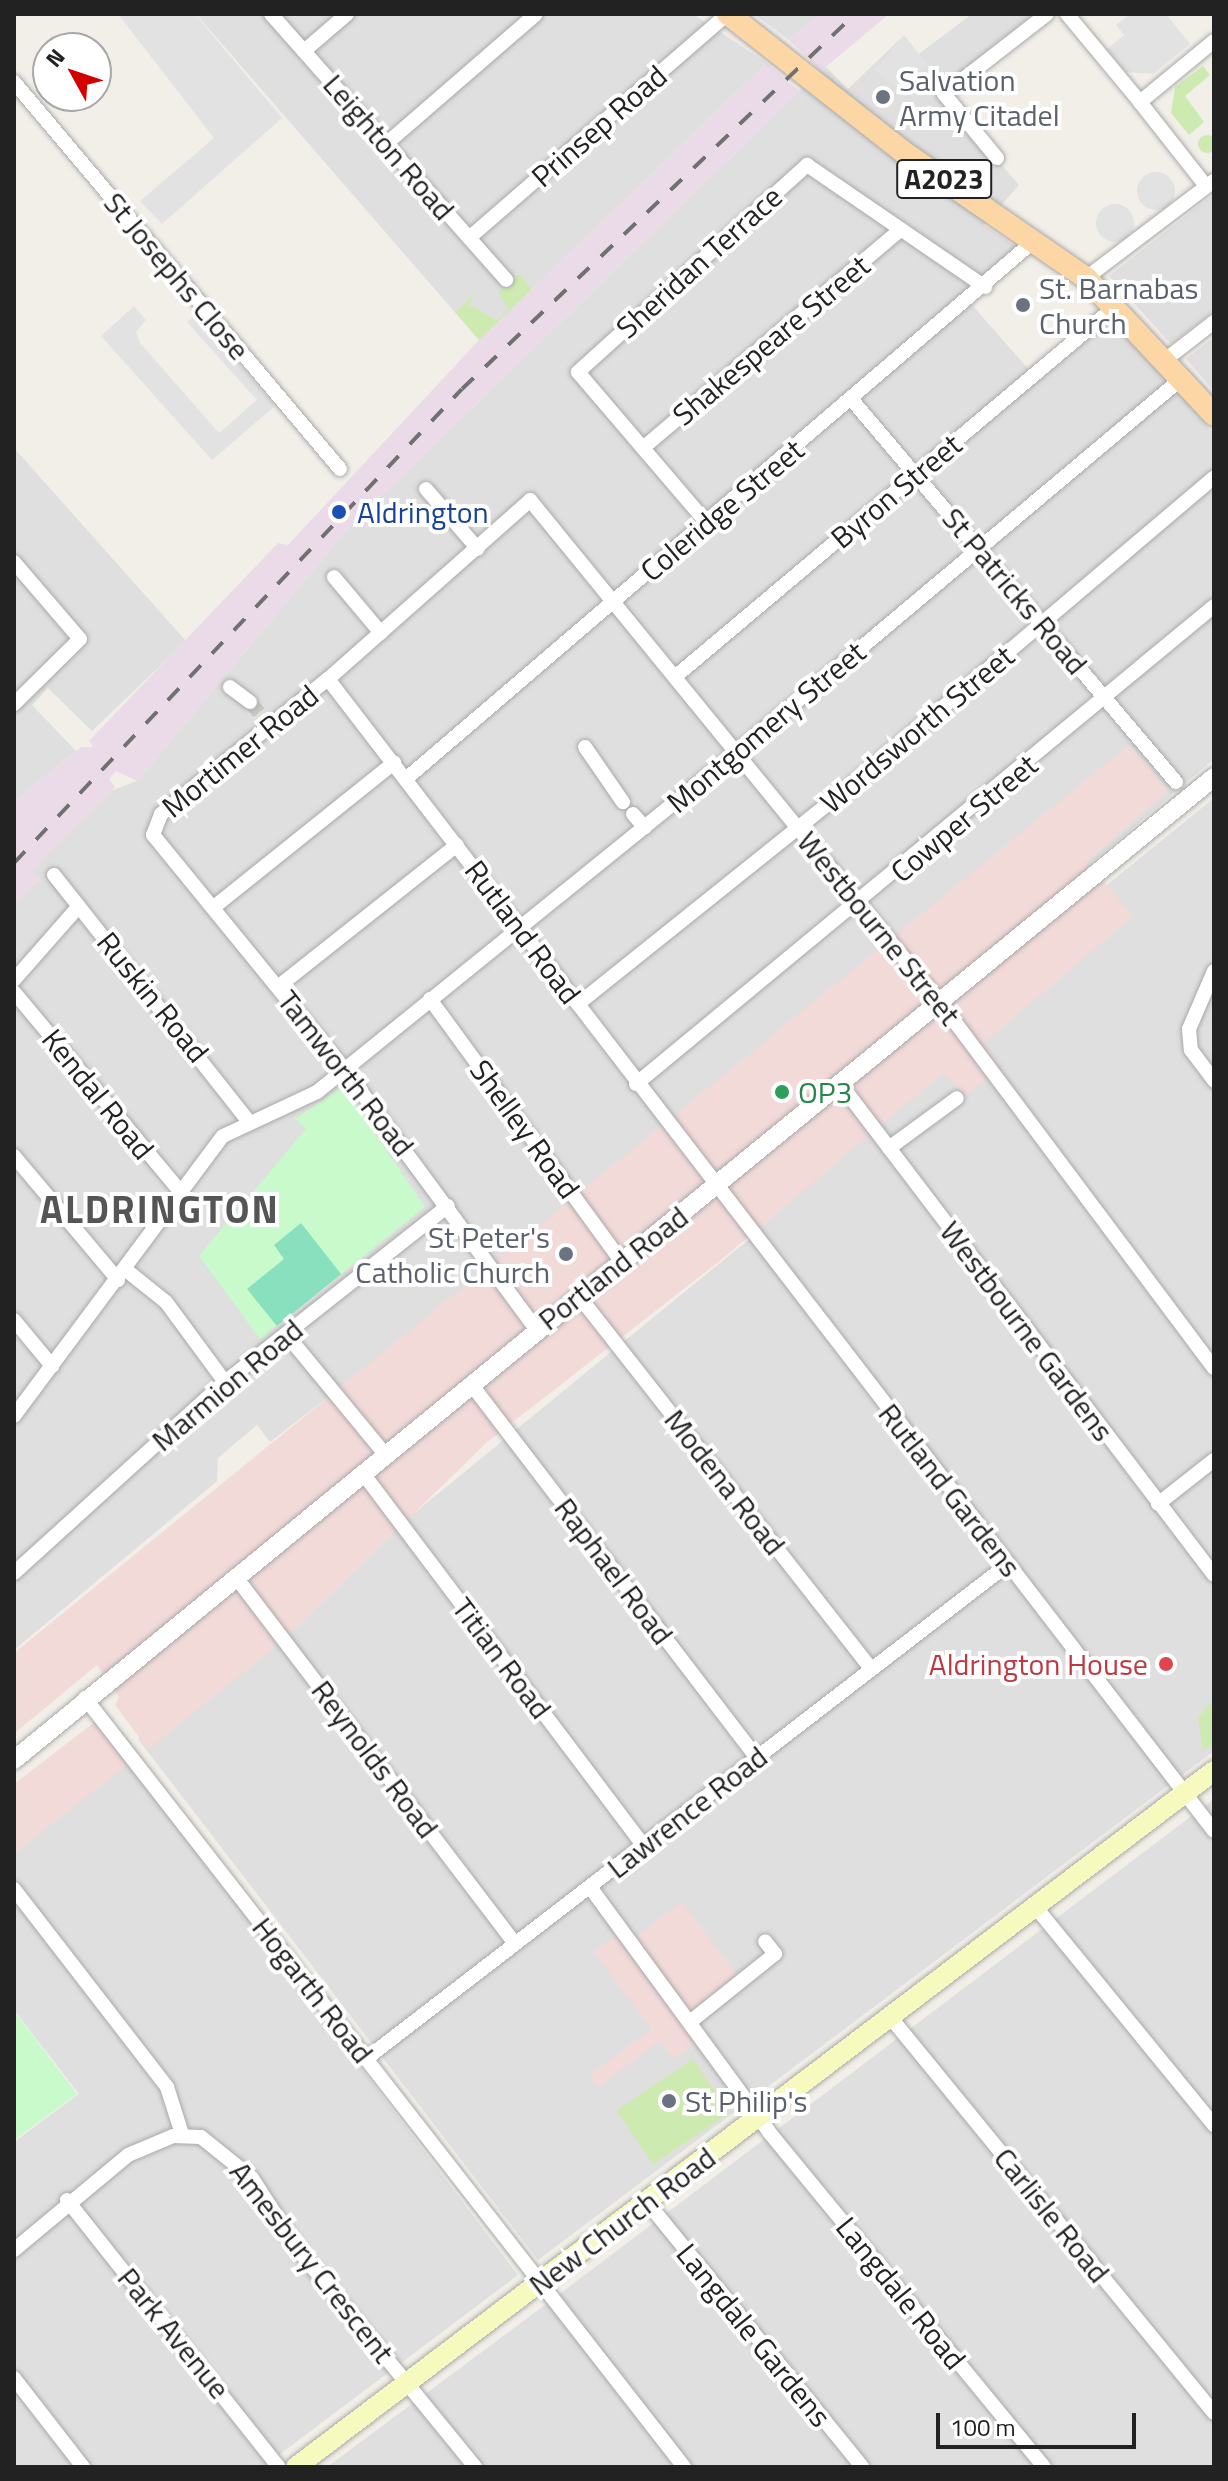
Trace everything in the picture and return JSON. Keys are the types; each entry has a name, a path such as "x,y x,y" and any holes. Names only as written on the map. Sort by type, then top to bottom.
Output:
{"main road":[{"name":"A2023","path":"728,14 902,151 1086,278 1117,305 1214,415"},
{"name":"New Church Road","path":"296,2467 891,2018 1033,1904 1214,1771"}],"street":[{"name":"Leighton Road","path":"271,14 506,280"},
{"path":"304,51 347,14"},
{"path":"386,144 536,14"},
{"name":"Prinsep Road","path":"469,238 728,14"},
{"path":"997,158 944,94 1047,14"},
{"path":"1067,14 1210,183 1086,278"},
{"path":"1140,102 1214,41"},
{"name":"St Josephs Close","path":"14,82 340,469"},
{"name":"Sheridan Terrace","path":"706,522 578,372 807,165 899,231 985,287"},
{"name":"Shakespeare Street","path":"643,448 899,231"},
{"name":"Coleridge Street","path":"407,778 985,287 1035,240"},
{"name":"Byron Street","path":"676,676 1117,305"},
{"path":"1165,360 1214,322"},
{"name":"Montgomery Street","path":"14,1416 183,1195 223,1136 248,1121 297,1105 344,1069 518,926 645,828 1181,379"},
{"name":"St Patricks Road","path":"852,400 1176,782"},
{"name":"Wordsworth Street","path":"578,1004 798,828 1214,477"},
{"path":"426,489 478,549"},
{"name":"Westbourne Street","path":"530,500 615,600 943,1006 1214,1368"},
{"name":"Mortimer Road","path":"154,824 265,721 328,679 530,500"},
{"path":"14,562 80,632 14,704"},
{"path":"334,577 381,633"},
{"name":"Cowper Street","path":"636,1084 861,904 1214,606"},
{"name":"Rutland Road","path":"328,679 407,778 716,1187"},
{"path":"230,687 250,702"},
{"path":"585,747 623,802"},
{"path":"214,907 394,763"},
{"name":"Portland Road","path":"15,1757 620,1260 943,1006 1214,777"},
{"path":"633,814 645,828"},
{"name":"Tamworth Road","path":"154,824 153,835 344,1069 536,1329"},
{"path":"279,986 457,845"},
{"name":"Ruskin Road","path":"54,875 248,1121"},
{"path":"14,980 79,906"},
{"path":"1214,971 1189,1029 1191,1050 1214,1081"},
{"name":"Kendal Road","path":"14,992 183,1195"},
{"name":"Shelley Road","path":"430,999 620,1260"},
{"name":"Westbourne Gardens","path":"842,1086 1214,1575"},
{"path":"889,1148 957,1098"},
{"path":"14,1156 122,1275 166,1302 225,1382"},
{"name":"Rutland Gardens","path":"716,1187 1214,1831"},
{"name":"Marmion Road","path":"14,1573 225,1382 448,1206"},
{"name":"Modena Road","path":"578,1295 871,1669"},
{"path":"14,1320 52,1366"},
{"path":"286,1334 384,1453"},
{"name":"Raphael Road","path":"471,1384 757,1758"},
{"path":"1158,1504 1214,1460"},
{"name":"Titian Road","path":"362,1472 643,1845"},
{"name":"Lawrence Road","path":"367,2058 1007,1565"},
{"name":"Reynolds Road","path":"235,1576 515,1944"},
{"name":"Hogarth Road","path":"85,1698 367,2058 538,2285 684,2467"},
{"name":"Langdale Road","path":"590,1887 760,2117 1044,2467"},
{"path":"14,1889 167,2087 182,2134 128,2155 67,2200 14,2250"},
{"path":"1033,1904 1214,2125"},
{"path":"690,2022 775,1954 765,1941"},
{"name":"Carlisle Road","path":"891,2018 1214,2413"},
{"name":"Amesbury Crescent","path":"182,2134 210,2142 252,2178 299,2251 475,2467"},
{"name":"Park Avenue","path":"67,2200 279,2467"},
{"name":"Langdale Gardens","path":"647,2202 862,2467"},
{"path":"14,2378 83,2467"}],"shaded area":[{"path":"118,14 195,14 282,118 162,224 140,201 214,138"},
{"path":"196,14 693,14 767,63 479,340"},
{"path":"754,14 820,14 789,40"},
{"path":"820,14 889,14 821,71 789,40"},
{"path":"972,14 1034,14 937,91 1019,185 984,225 1016,247 965,297 1039,381 1114,318 1214,434 1214,759 941,990 574,1206 270,1442 257,1425 218,1458 217,1481 14,1650 14,905 39,879 31,870 107,792 137,781 348,528 799,91 826,67 848,89 900,39 916,56"},
{"path":"1130,14 1166,14 1190,44 1153,74 1126,72 1107,49 1124,35 1116,25"},
{"path":"904,35 927,64 902,92 875,70"},
{"path":"767,63 799,91 348,528 137,781 116,771 109,779 115,787 31,870 39,879 14,905 14,802 81,747 93,747 89,741 278,543 288,545 479,340"},
{"path":"1156,172 1170,177 1175,191 1170,205 1156,210 1142,205 1137,191 1142,177"},
{"path":"1214,194 1214,311 1171,344 1109,276"},
{"path":"1115,204 1129,209 1134,223 1129,237 1115,242 1101,237 1096,223 1101,209"},
{"path":"134,306 146,320 136,332 141,344 219,433 257,400 187,322 197,314 275,406 212,460 101,336"},
{"path":"1214,337 1214,391 1186,359"},
{"path":"14,448 186,641 92,731 48,688 32,705 76,751 14,802"},
{"path":"1129,745 1168,790 1087,862 1133,916 984,1043 1000,1067 964,1096 944,1072 721,1260 486,1443 285,1639 148,1749 115,1705 119,1697 97,1665 16,1732 14,1653"},
{"path":"1214,798 1214,1751 538,2260 138,1739 759,1231 729,1192"},
{"path":"96,1721 129,1764 14,1853 14,1784"},
{"path":"129,1762 518,2275 263,2467 14,2467 14,2142 79,2094 14,2010 14,1853"},
{"path":"1214,1799 1214,2467 327,2467 561,2293"},
{"path":"682,1902 743,1983 685,2028 695,2043 673,2058 660,2041 598,2087 590,2075 652,2029 594,1952 626,1928 635,1938"}],"green space":[{"path":"1203,66 1210,75 1185,96 1204,122 1189,135 1171,113 1175,87"},
{"path":"1203,135 1211,135 1216,144 1214,151 1203,153 1198,148 1198,140"},
{"path":"519,274 532,289 479,340 455,312 475,294 469,305 497,320 509,309 498,292"},
{"path":"343,1087 425,1207 260,1339 199,1256 306,1129 295,1119"},
{"path":"301,1223 341,1274 277,1326 247,1289 284,1259 274,1245"},
{"path":"1214,1698 1214,1743 1203,1751 1198,1718"},
{"path":"14,2011 77,2094 14,2140"},
{"path":"693,2059 729,2113 653,2164 617,2110"}],"tunnel":[{"path":"250,702 261,715"}],"railway":[{"path":"14,863 462,389 855,14"}],"place":[{"name":"Salvation Army Citadel","path":"883,97"},
{"name":"St. Barnabas Church","path":"1023,305"},
{"name":"Aldrington","path":"339,512"},
{"name":"OP3","path":"782,1092"},
{"name":"St Peter's Catholic Church","path":"566,1254"},
{"name":"Aldrington House","path":"1166,1664"},
{"name":"St Philip's","path":"669,2101"}],"district":[{"name":"ALDRINGTON","path":"160,1210"}]}
